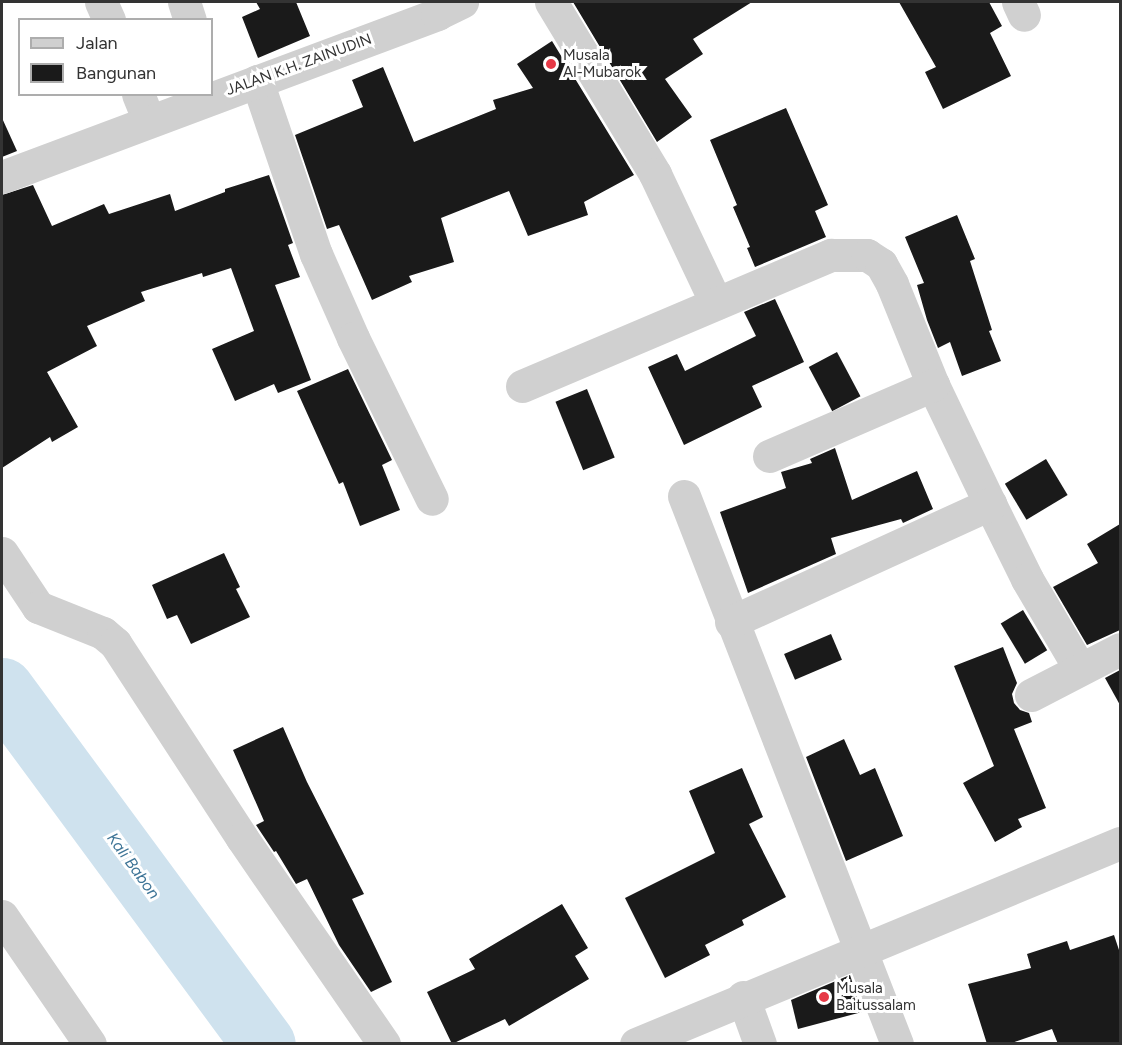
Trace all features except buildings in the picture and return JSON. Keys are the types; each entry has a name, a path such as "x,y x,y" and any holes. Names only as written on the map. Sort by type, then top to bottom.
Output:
{"street":[{"path":"100,2 108,18"},
{"path":"184,2 189,18"},
{"path":"551,2 655,174 716,303"},
{"name":"JALAN K.H. ZAINUDIN","path":"213,91 257,81 456,3"},
{"path":"257,81 316,254 353,338 432,499"},
{"name":"JALAN K.H. ZAINUDIN","path":"2,177 143,108 192,96"},
{"path":"522,386 831,255 867,255 881,264 892,284 933,385 990,504 1027,579 1080,669"},
{"path":"770,456 933,385"},
{"path":"684,496 731,622 862,949 897,1044"},
{"path":"731,622 990,504"},
{"path":"2,553 38,607 103,633 115,643 242,838 384,1044"},
{"path":"1031,695 1120,649"},
{"path":"636,1044 1120,843"},
{"path":"2,916 90,1044"},
{"path":"743,998 760,1044"}],"waterway":[{"name":"Kali Babon","path":"2,689 264,1044"}],"place":[{"name":"Musala Al-Mubarok","path":"551,64"},
{"name":"Musala Baitussalam","path":"824,997"}]}
